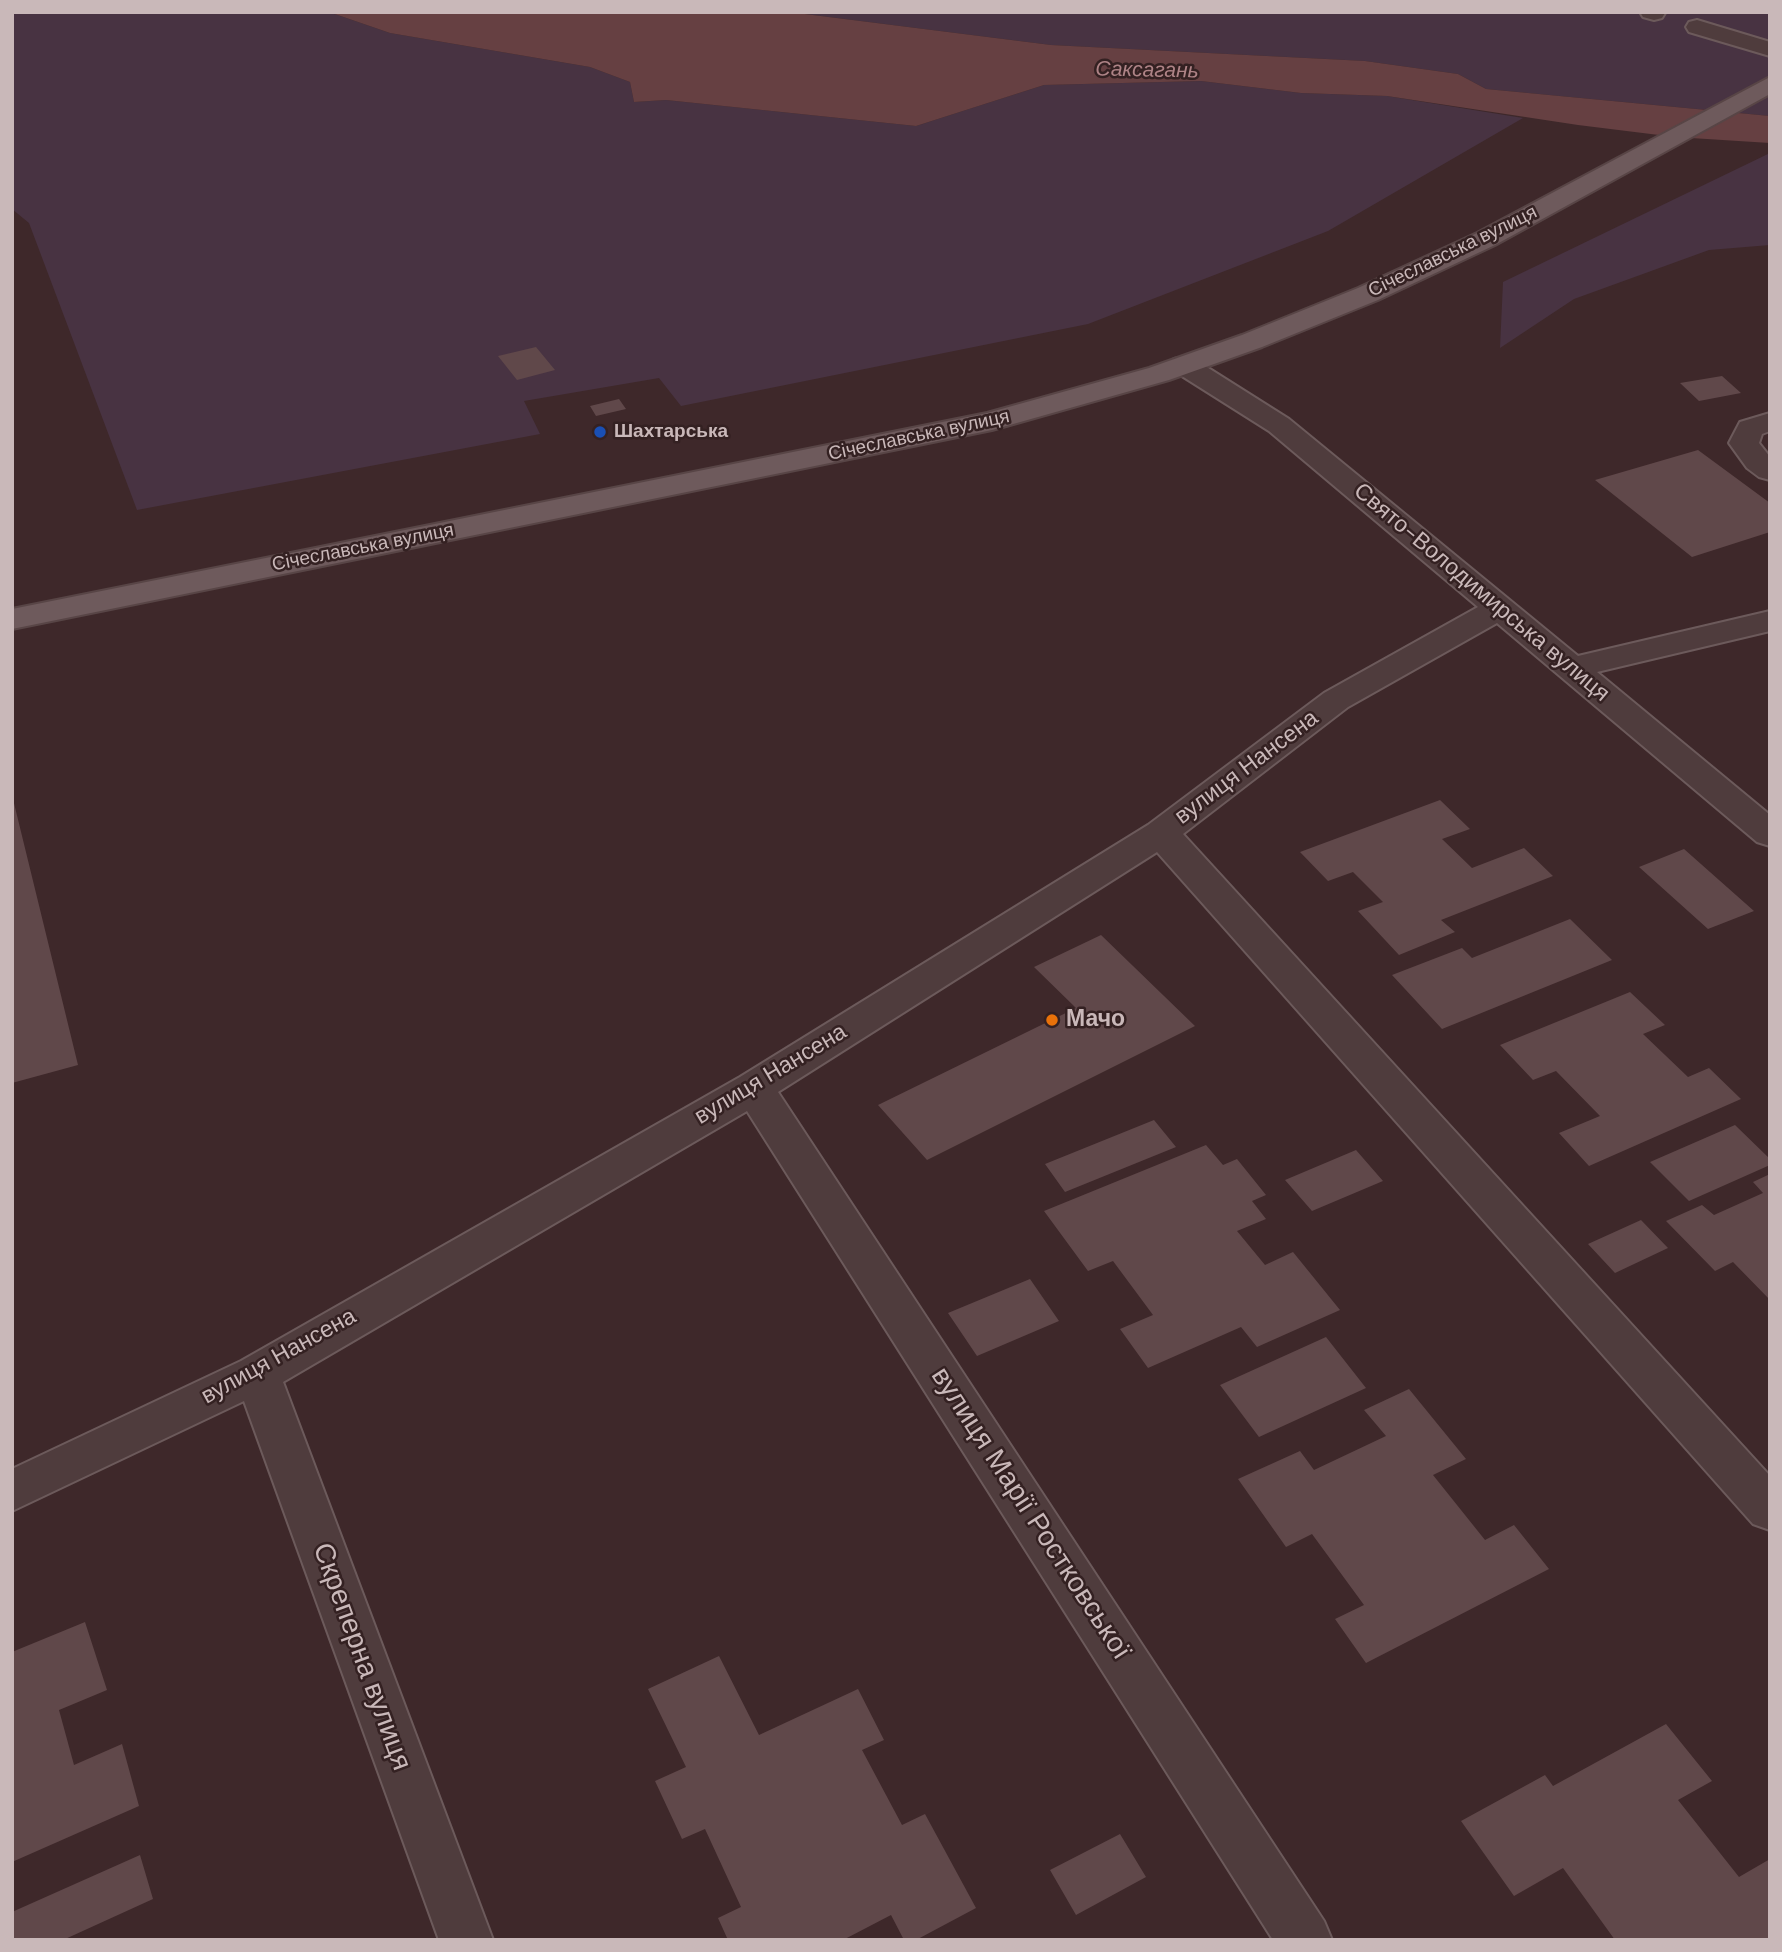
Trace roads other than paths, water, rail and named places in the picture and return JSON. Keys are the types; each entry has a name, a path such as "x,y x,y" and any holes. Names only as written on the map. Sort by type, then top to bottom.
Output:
{"main road":[{"name":"Січеславська вулиця","path":"12,619 992,421 1084,397 1184,365 1368,294 1486,239 1770,84"}],"street":[{"path":"1697,27 1770,49"},
{"name":"Свято-Володимирська вулиця","path":"1184,365 1279,425 1770,834"},
{"path":"1770,422 1750,428 1744,443 1758,462 1770,471"},
{"name":"вулиця Нансена","path":"12,1491 257,1374 754,1088 1161,833 1336,700 1499,609"},
{"path":"1572,668 1770,621"},
{"path":"1161,833 1770,1509"},
{"name":"вулиця Марії Ростковської","path":"754,1088 1305,1940"},
{"name":"Скреперна вулиця","path":"257,1374 466,1940"}],"water":[{"name":"Саксагань","path":"329,12 789,12 1051,45 1365,61 1458,74 1486,89 1770,116 1770,143 1675,137 1387,96 1301,93 1201,81 1044,85 916,126 666,100 634,102 630,82 590,67 390,33"}],"place":[{"name":"Шахтарська","path":"600,432"},
{"name":"Мачо","path":"1052,1020"}]}
